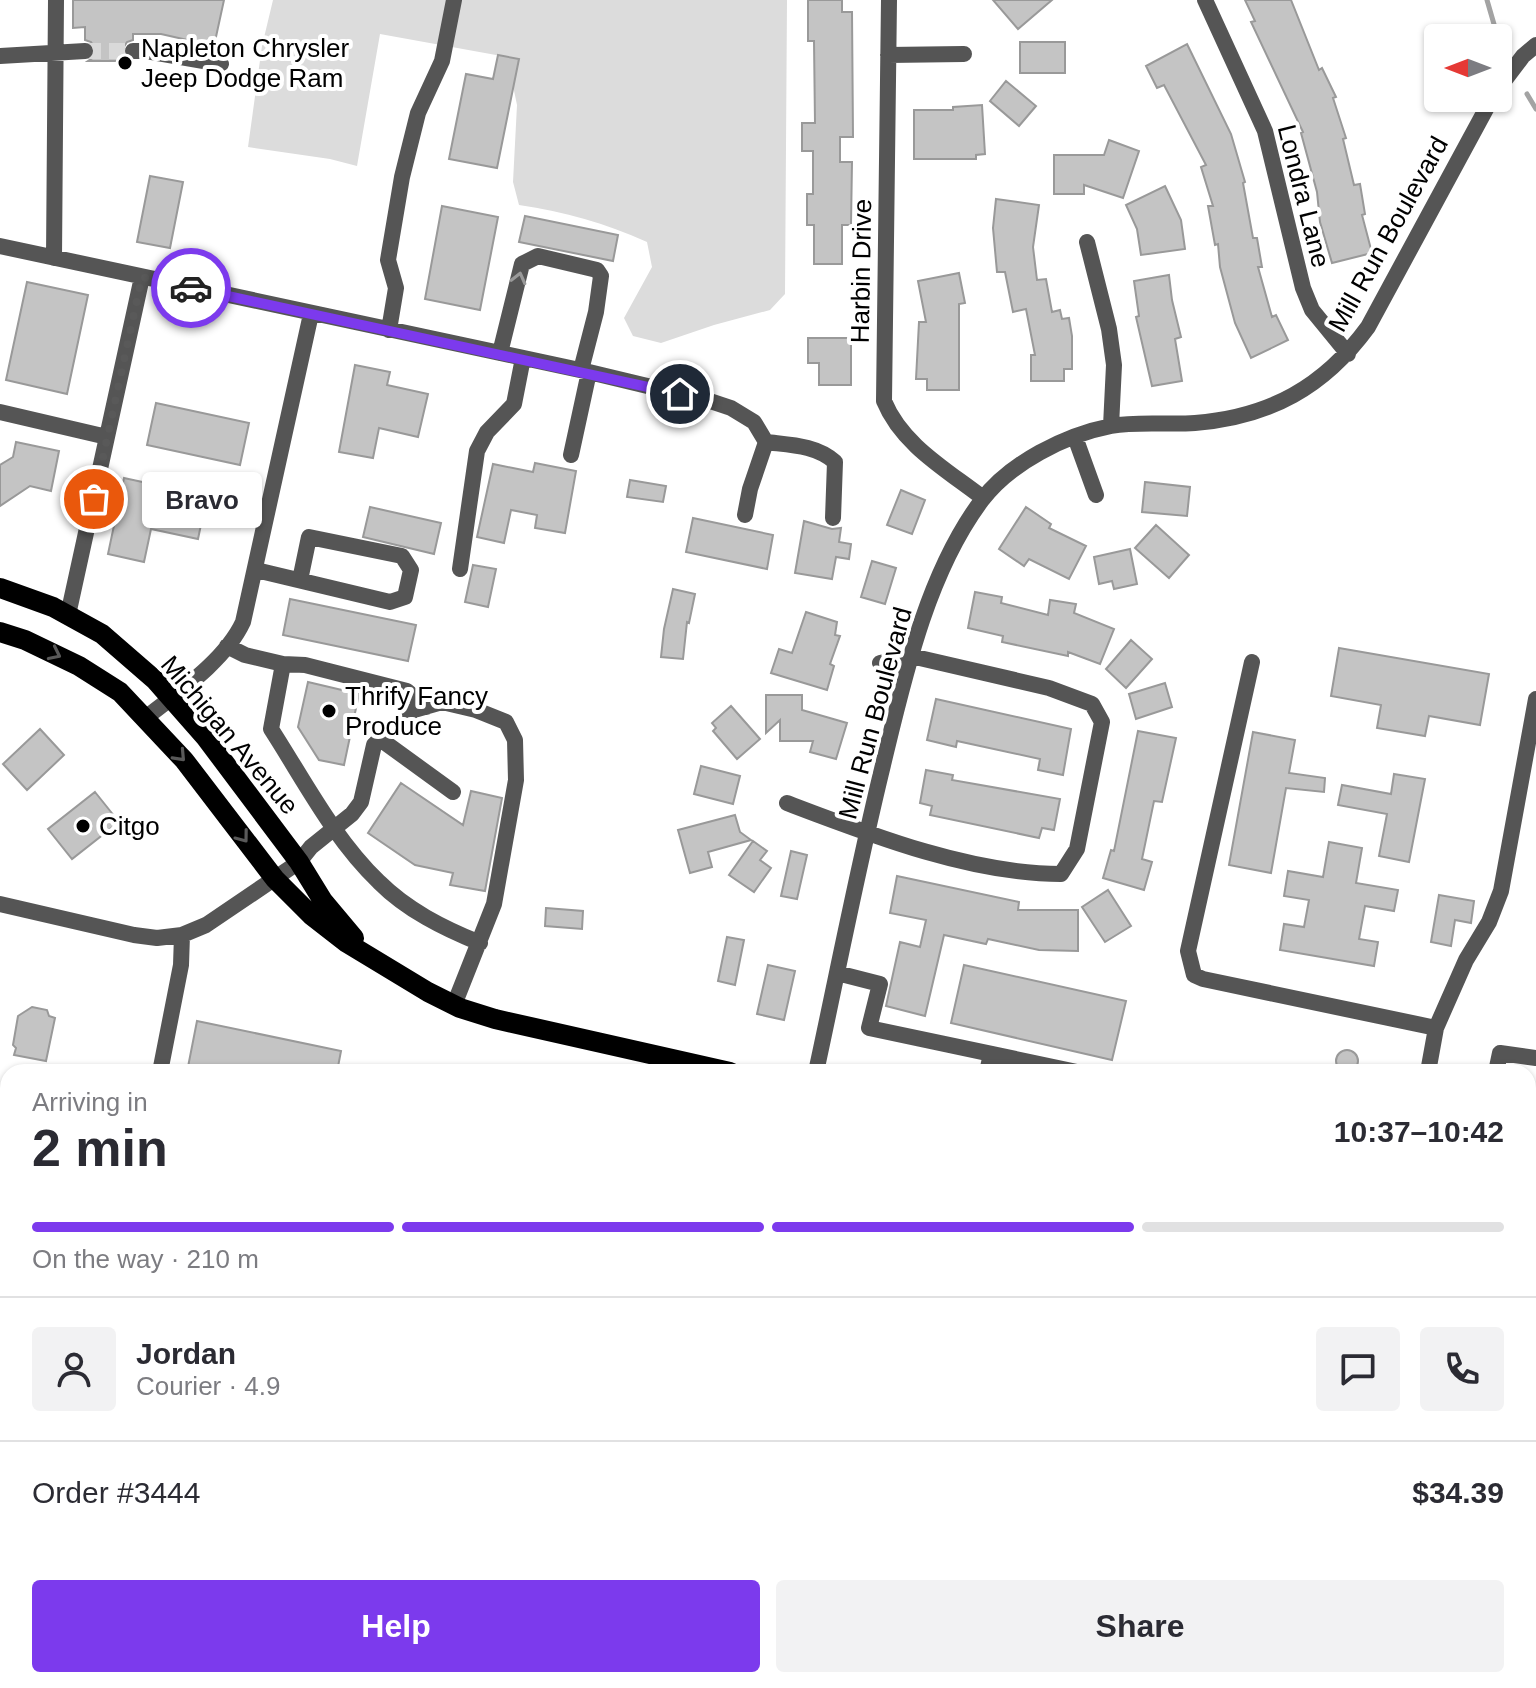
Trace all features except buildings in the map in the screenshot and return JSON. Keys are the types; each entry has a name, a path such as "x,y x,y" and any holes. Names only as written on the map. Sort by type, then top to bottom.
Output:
{"main road":[{"name":"Michigan Avenue","path":"0,588 53,607 102,634 172,697 299,862 323,901 380,964"},
{"name":"Michigan Avenue","path":"0,632 25,640 79,666 120,692 184,760 275,879 311,915 380,964 454,1005 495,1019 695,1064"}],"street":[{"path":"54,258 56,0"},
{"path":"389,330 396,288 388,260 402,177 418,113 442,61 454,0"},
{"name":"Harbin Drive","path":"889,0 884,401 905,437 983,498"},
{"name":"Londra Lane","path":"1205,0 1265,131 1303,288 1312,310 1348,354"},
{"path":"1512,71 1536,45"},
{"path":"0,56 85,51"},
{"path":"133,51 221,64"},
{"path":"888,55 964,54"},
{"name":"Mill Run Boulevard","path":"818,1064 866,833 911,656 945,565 983,498 1011,472 1047,449 1075,437 1111,426 1196,423 1234,417 1272,407 1304,390 1348,354 1368,327 1484,112"},
{"path":"1087,242 1109,329 1114,365 1111,426"},
{"path":"0,246 585,371 731,408 754,422 766,442 745,515"},
{"path":"500,353 522,264 538,256 597,270 601,276 596,312 571,455"},
{"path":"68,615 142,277"},
{"path":"144,719 187,687 227,646 243,622 311,314"},
{"path":"460,569 477,451 487,432 514,404 523,358"},
{"path":"0,412 107,437"},
{"path":"1075,437 1096,495"},
{"path":"766,442 808,448 826,454 835,462 833,518"},
{"path":"256,570 390,602 405,597 411,570 402,556 309,537 300,580"},
{"path":"227,646 245,655 283,664 305,665 407,691 426,707"},
{"path":"787,803 866,833 984,866 1024,874 1061,874 1077,849 1102,722 1092,704 1049,688 911,656 880,663"},
{"path":"1252,662 1188,951 1194,975 1436,1028"},
{"path":"283,664 271,729 335,829 360,862 390,892 427,919 480,943"},
{"path":"1429,1064 1436,1028 1466,960 1489,922 1501,891 1536,699"},
{"path":"0,904 157,938 182,935 206,925 299,862 311,847 352,814 361,802 374,745 414,710 442,702 476,710 506,722 515,740 516,780 494,904 454,1005"},
{"path":"380,739 453,792"},
{"path":"162,1064 181,965 182,935"},
{"path":"837,973 880,984 869,1028 1039,1064"},
{"path":"1498,1064 1500,1053 1536,1058"},
{"path":"989,1064 991,1054"}],"shaded area":[{"path":"273,0 787,0 785,294 770,310 661,343 633,336 624,318 652,267 647,242 584,219 519,205 513,182 517,105 507,57 380,34 357,166 248,147 262,46"}],"waterway":[{"path":"1487,0 1494,24"},
{"path":"1527,94 1536,109"}],"tunnel":[{"path":"85,51 133,51"}],"way so far":[{"path":"94,499 142,277 191,288"}],"place":[{"name":"Napleton Chrysler Jeep Dodge Ram","path":"125,63"},
{"name":"Bravo","path":"94,499"},
{"name":"Thrify Fancy Produce","path":"329,711"},
{"name":"Citgo","path":"83,826"}],"route":[{"path":"191,288 581,370 680,394"}]}
